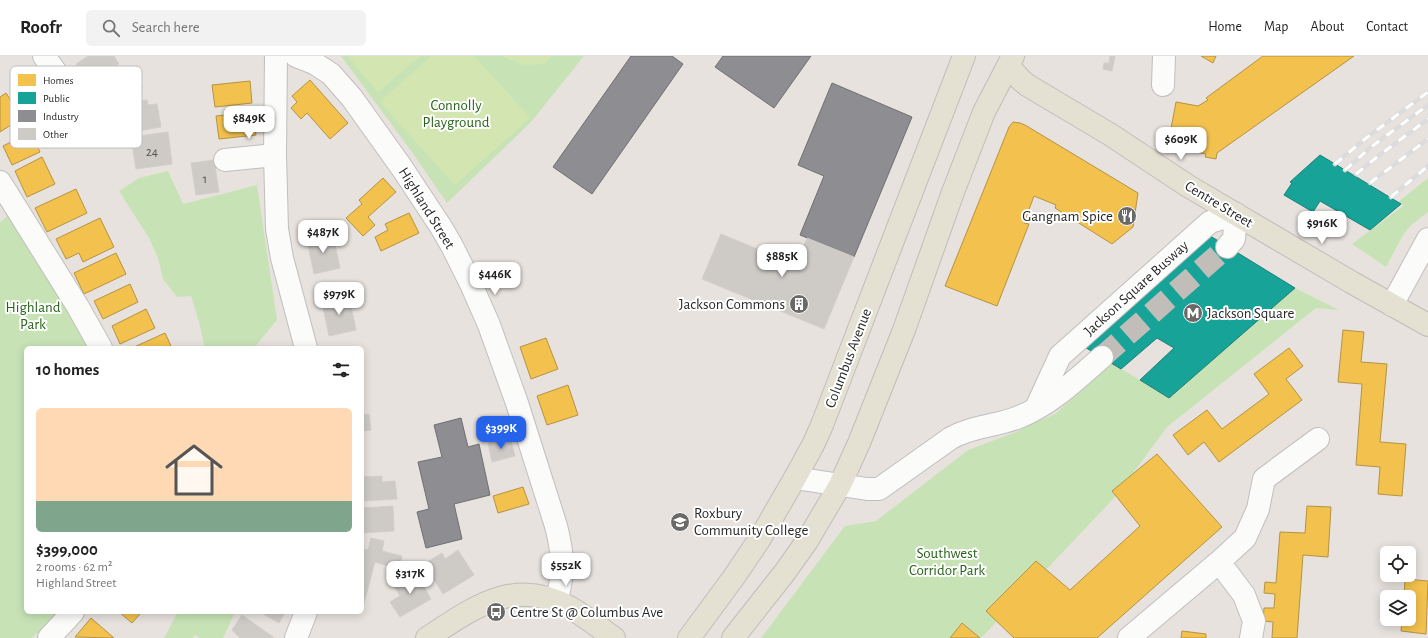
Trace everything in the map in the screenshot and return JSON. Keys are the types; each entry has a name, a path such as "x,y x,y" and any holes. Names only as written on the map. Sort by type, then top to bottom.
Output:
{"main road":[{"name":"Columbus Avenue","path":"689,638 746,560 813,445 964,56"},
{"path":"733,638 807,541 840,485 859,443 901,338 953,192 1007,58"},
{"name":"Centre Street","path":"1007,58 1021,80 1028,85 1111,135 1188,186 1428,325"},
{"path":"428,638 463,616 490,602 502,597 516,594 556,601 583,616 614,638"}],"street":[{"path":"44,56 51,66"},
{"path":"276,56 275,155 278,241 305,346"},
{"name":"Highland Street","path":"296,56 314,63 331,74 352,98 402,168 441,227 471,284 489,325 506,372 556,526 563,561 561,583 556,601"},
{"path":"1163,85 1164,56"},
{"path":"225,160 275,155"},
{"path":"0,182 74,301 100,346"},
{"path":"1227,246 1234,239 1236,214"},
{"name":"Jackson Square Busway","path":"1036,410 1060,356 1210,222 1236,214"},
{"path":"1392,305 1428,239"},
{"name":"Jackson Square Busway","path":"795,478 879,489 951,438 972,429 1002,424 1036,410 1076,380 1102,357"},
{"path":"1129,638 1219,562 1245,538 1258,509 1264,479 1318,439"},
{"path":"1219,562 1244,595 1254,621 1251,638"},
{"path":"49,638 71,614"},
{"path":"296,638 305,614"}],"green space":[{"name":"Connolly Playground","path":"341,56 584,56 531,122 447,203 414,155"},
{"path":"348,56 420,56 378,92"},
{"path":"431,56 474,56 530,118 455,185 380,102"},
{"path":"501,56 552,56 544,64 524,65"},
{"path":"168,171 183,204 257,185 277,320 256,346 205,346 191,296 177,297 163,279 158,258 149,238 119,191 139,178"},
{"path":"1428,178 1428,212 1410,226 1403,235 1386,267 1352,244 1403,206 1398,202"},
{"name":"Highland Park","path":"9,215 90,346 24,346 24,614 58,614 32,638 0,638 0,222"},
{"name":"Southwest Corridor Park","path":"1295,288 1339,310 1316,308 1167,427 1116,496 981,638 761,638 845,526 876,521 968,450 1016,432 1055,414 1112,363 1169,398"},
{"path":"177,614 234,614 223,638 200,638 195,635 193,638 164,638"}],"building: Homes":[{"path":"1201,56 1216,56 1213,63"},
{"path":"1263,56 1354,56 1217,153 1216,159 1205,157 1206,154 1196,152 1196,148 1187,146 1187,143 1178,141 1178,137 1170,134 1176,102 1198,106 1208,100 1206,98"},
{"path":"310,80 348,123 330,139 307,113 301,119 291,108 297,102 292,96"},
{"path":"250,81 252,103 215,107 212,85"},
{"path":"6,93 10,99 10,126 0,132 0,97"},
{"path":"253,112 256,135 219,139 216,116"},
{"path":"1013,122 1025,125 1138,193 1133,227 1112,244 1055,208 1056,205 1034,196 1024,223 1029,224 997,306 945,286 1009,127"},
{"path":"10,142 10,148 38,148 40,152 12,165 3,146"},
{"path":"42,157 55,184 27,197 15,171"},
{"path":"383,178 396,192 368,217 375,225 363,236 346,218 362,204 359,200"},
{"path":"76,189 87,213 47,232 35,208"},
{"path":"409,213 419,233 381,251 375,237 388,230 385,224"},
{"path":"100,218 114,247 83,262 79,253 66,259 56,239"},
{"path":"116,253 126,274 84,294 74,273"},
{"path":"130,284 138,302 103,319 94,301"},
{"path":"146,309 155,328 120,344 112,326"},
{"path":"1343,330 1364,332 1361,362 1387,364 1380,442 1406,444 1402,496 1378,494 1380,467 1356,465 1362,384 1338,382"},
{"path":"165,333 171,346 136,346"},
{"path":"546,338 558,369 531,379 520,347"},
{"path":"1289,348 1303,366 1286,379 1302,400 1219,462 1204,442 1188,455 1173,435 1207,410 1222,429 1269,394 1254,374"},
{"path":"568,385 578,415 547,425 537,396"},
{"path":"1157,454 1222,527 1097,638 1014,638 986,611 1036,561 1070,590 1140,526 1112,491"},
{"path":"523,487 529,504 498,513 493,496"},
{"path":"1307,506 1331,507 1328,557 1303,555 1297,638 1272,638 1273,622 1263,621 1264,608 1274,608 1275,594 1264,593 1265,582 1276,583 1280,532 1305,533"},
{"path":"1416,580 1428,581 1426,634 1401,631 1401,626 1416,626 1416,590 1404,590 1405,582 1416,582"},
{"path":"121,614 140,614 132,623"},
{"path":"91,618 114,638 75,637"},
{"path":"962,623 980,638 950,638"},
{"path":"1182,631 1206,634 1206,638 1181,638"}],"building: Public":[{"path":"1320,155 1401,204 1370,230 1320,201 1313,212 1284,195 1292,183 1290,182"},
{"name":"Jackson Square","path":"1207,234 1295,288 1169,398 1140,380 1174,348 1157,338 1121,369 1083,346"}],"building: Industry":[{"path":"631,56 672,56 683,64 592,194 553,167"},
{"path":"723,56 811,56 774,108 715,67"},
{"path":"832,83 912,117 854,257 800,235 824,176 798,165"},
{"path":"461,418 468,447 479,444 490,495 454,504 462,539 426,548 417,512 429,509 418,462 442,457 434,425"}],"building: Other":[{"path":"88,56 114,56 119,64 116,66 77,66 76,64"},
{"path":"1110,56 1115,56 1112,71 1103,69 1104,63 1109,63"},
{"path":"147,100 148,105 157,104 161,127 142,130 142,101"},
{"path":"168,132 172,164 136,169 133,148 142,148 142,136"},
{"path":"214,160 219,192 196,195 191,163"},
{"name":"Jackson Commons","path":"721,234 796,265 807,238 854,257 824,329 702,279"},
{"path":"333,235 340,268 314,274 307,240"},
{"path":"349,297 356,330 329,336 322,303"},
{"path":"369,414 371,430 364,431 364,415"},
{"path":"510,437 515,456 492,462 488,443"},
{"path":"382,476 382,482 395,481 397,499 364,501 364,477"},
{"path":"393,506 394,531 364,533 364,508"},
{"path":"371,538 384,541 382,551 402,556 399,569 375,562 364,603 364,549 368,550"},
{"path":"458,550 474,575 443,594 424,564 442,553 445,559"},
{"path":"416,573 431,599 400,617 390,602 400,596 394,586"},
{"path":"263,614 284,614 279,623"},
{"path":"242,615 273,638 240,638 232,630"}],"tunnel":[{"path":"1102,357 1227,247"}],"railway":[{"path":"1335,164 1365,139 1428,92"},
{"path":"1345,170 1371,147 1428,105"},
{"path":"1356,174 1428,119"},
{"path":"1370,183 1428,139"},
{"path":"1391,197 1428,166"}],"place":[{"name":"Gangnam Spice","path":"1127,216"},
{"name":"Jackson Commons","path":"799,304"},
{"name":"Jackson Square","path":"1193,313"},
{"name":"Roxbury Community College","path":"680,522"},
{"name":"Centre St @ Columbus Ave","path":"496,612"}]}
